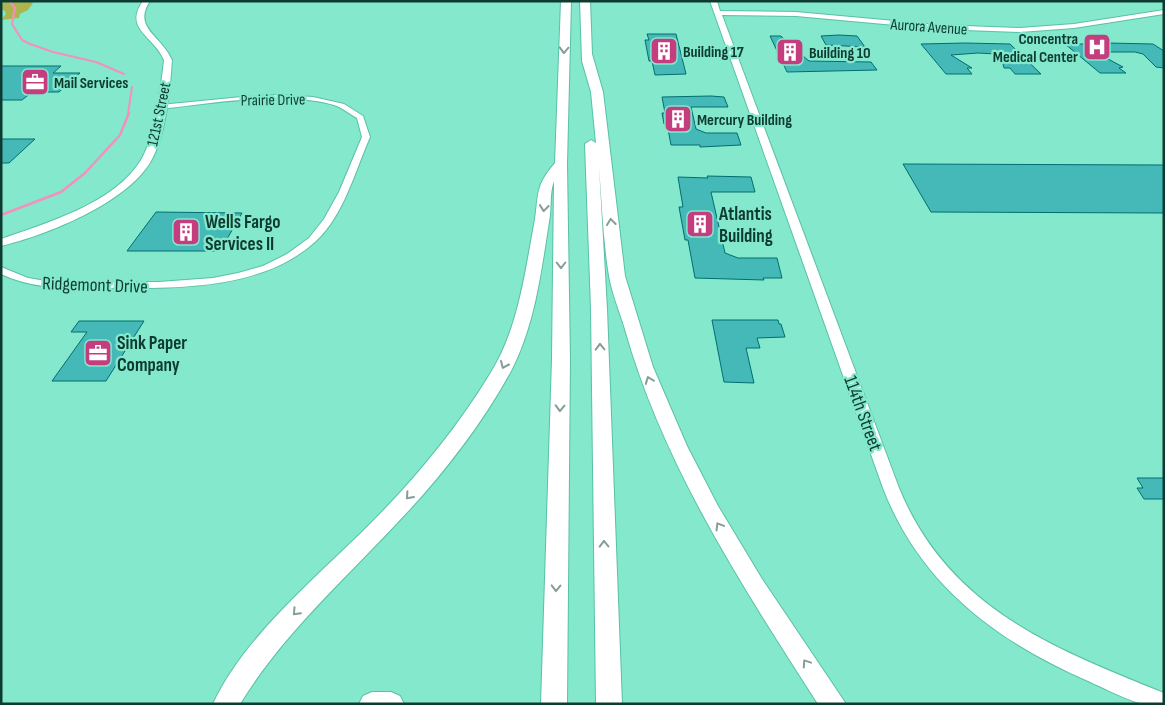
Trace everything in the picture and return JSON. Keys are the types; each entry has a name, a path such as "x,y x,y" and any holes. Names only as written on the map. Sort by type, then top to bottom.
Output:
{"highway":[{"path":"554,704 561,359 561,164 566,1"},
{"path":"585,1 599,309 609,704"},
{"path":"586,51 597,92 617,276 632,332 644,367 678,446 709,509 754,585 833,704"},
{"path":"226,704 272,638 430,473 468,425 493,386 502,370 521,324 543,218 547,182 561,164"},
{"path":"605,593 618,704"},
{"path":"372,704 391,704"}],"street":[{"name":"121st Street","path":"1,243 82,211 103,199 130,179 151,153 168,60 164,48 139,24 139,14 147,1"},
{"name":"114th Street","path":"713,1 891,488 911,533 941,571 960,590 978,606 1021,637 1058,658 1164,703"},
{"name":"Aurora Avenue","path":"1114,20 1123,15 1164,8"},
{"name":"Aurora Avenue","path":"718,15 1020,30 1074,26 1164,12"},
{"name":"Prairie Drive","path":"160,108 267,97 307,98 338,104 353,112 363,121 366,137"},
{"name":"Ridgemont Drive","path":"1,270 26,280 57,285 162,286 198,283 242,274 287,256 311,241 326,226 366,137"}],"green space":[{"path":"3,1 30,1 33,3 28,10 20,14 19,18 1,20 6,14 4,10 1,10"}],"building":[{"name":"Building 17","path":"647,34 676,34 686,74 655,75 652,61 649,61 645,40 649,40"},
{"path":"770,36 781,36 809,61 871,62 877,70 787,72"},
{"path":"821,36 857,36 865,47 826,45"},
{"path":"921,44 1010,44 1041,74 1015,74 1010,68 1004,68 1002,60 996,54 978,53 951,55 972,68 967,68 972,74 946,74"},
{"path":"1065,44 1153,44 1164,51 1164,68 1156,67 1143,54 1135,52 1095,52 1123,67 1119,68 1126,73 1100,73"},
{"name":"Mail Services","path":"1,66 61,66 53,73 80,73 59,92 32,92 22,100 1,100"},
{"name":"Mercury Building","path":"662,97 724,97 728,107 691,107 696,129 706,133 737,133 741,145 700,147 700,145 671,145 667,124 664,124 662,113 665,113"},
{"path":"1,139 35,139 9,163 1,163"},
{"path":"903,164 1164,165 1164,213 931,212"},
{"name":"Atlantis Building","path":"707,176 751,177 755,192 711,192 725,253 738,258 777,258 782,278 763,278 764,280 695,278 688,240 685,240 679,207 683,207 678,177 708,178"},
{"name":"Wells Fargo Services II","path":"156,212 242,213 220,251 127,251"},
{"path":"712,320 778,320 779,324 781,324 785,337 757,338 760,348 746,348 754,383 724,382"},
{"name":"Sink Paper Company","path":"79,321 144,321 106,381 52,381 87,332 71,332"},
{"path":"1137,478 1164,478 1164,499 1144,499 1137,488 1143,488"}],"waterway":[{"path":"9,1 15,8 12,24 22,40 53,52 96,62 124,74"},
{"path":"128,114 132,87"},
{"path":"1,215 61,192 85,173 120,135 129,113"}],"place":[{"name":"Concentra Medical Center","path":"1097,47"},
{"name":"Building 17","path":"664,51"},
{"name":"Building 10","path":"790,52"},
{"name":"Mail Services","path":"35,82"},
{"name":"Mercury Building","path":"678,119"},
{"name":"Atlantis Building","path":"700,224"},
{"name":"Wells Fargo Services II","path":"186,232"},
{"name":"Sink Paper Company","path":"98,353"}]}
